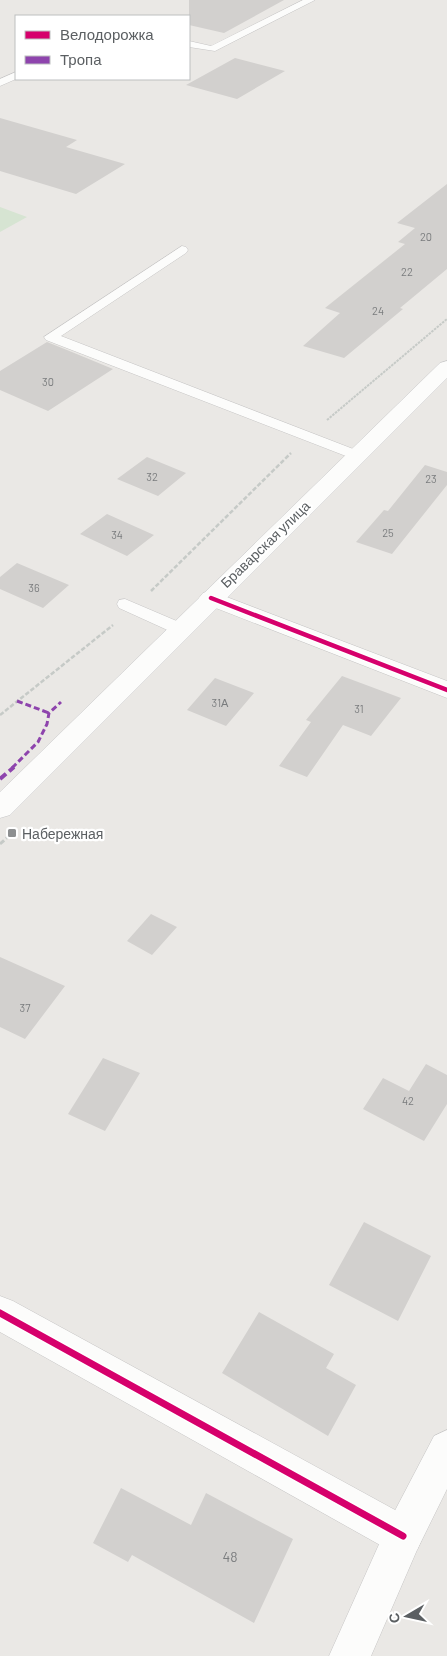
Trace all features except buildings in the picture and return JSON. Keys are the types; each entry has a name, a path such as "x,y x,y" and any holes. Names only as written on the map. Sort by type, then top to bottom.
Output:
{"main road":[{"name":"Браварская улица","path":"0,808 447,367"},
{"path":"211,598 447,690"},
{"path":"0,1314 403,1536"},
{"path":"350,1656 403,1536 447,1449"}],"lane":[{"path":"190,44 212,49 310,0"},
{"path":"0,83 15,76"},
{"path":"182,250 51,337 356,455"},
{"path":"129,606 180,629"}],"path":[{"path":"0,715 129,606 308,436 447,319"},
{"path":"0,844 12,833"}],"green space":[{"path":"0,207 27,217 0,232"}],"marked path":[{"path":"17,701 49,713"},
{"path":"0,779 32,750 43,734 49,713 61,702"}],"cycle path":[{"path":"211,598 447,690"},
{"path":"0,1313 403,1536"}],"place":[{"name":"Набережная","path":"12,833"}]}
